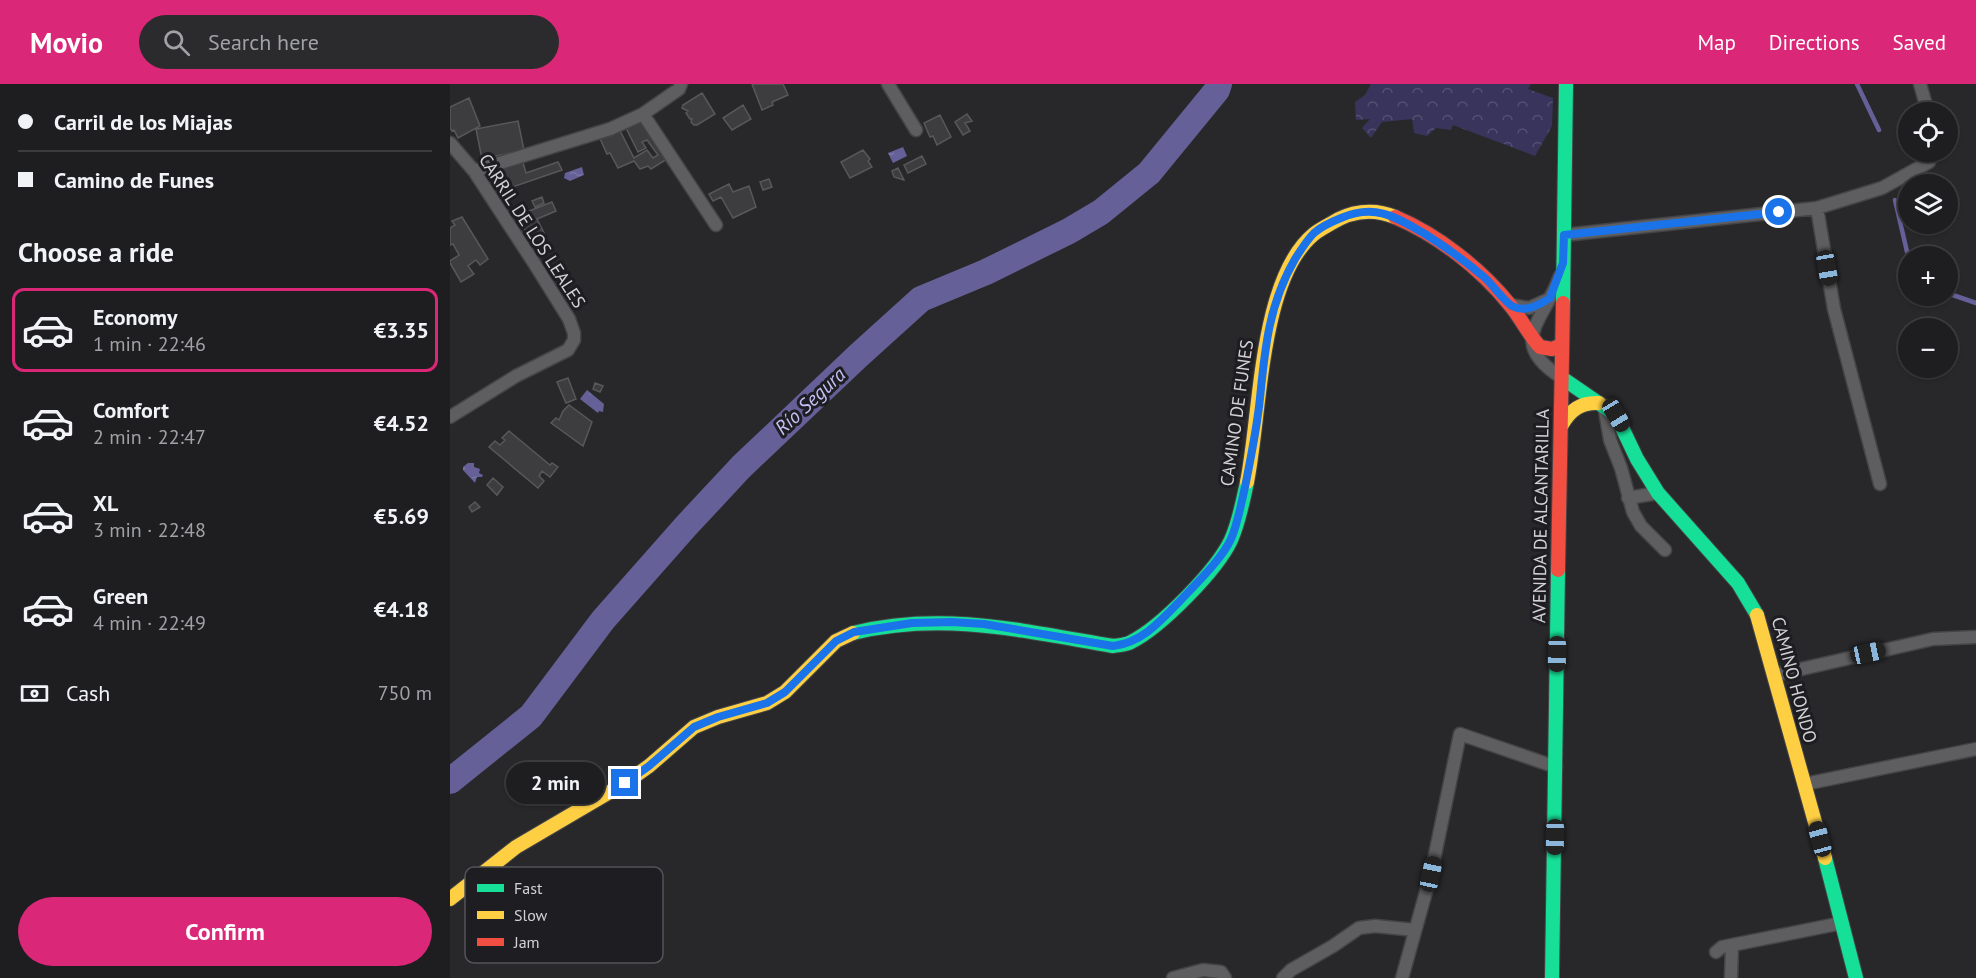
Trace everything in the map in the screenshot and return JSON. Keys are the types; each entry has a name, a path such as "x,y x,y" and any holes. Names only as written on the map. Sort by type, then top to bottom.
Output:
{"main road":[{"name":"AVENIDA DE ALCANTARILLA","path":"1552,978 1566,84"},
{"name":"CAMINO DE FUNES","path":"491,867 516,847 615,789 649,766 694,727 718,717 767,703 785,692 836,641 854,632 912,623 952,622 984,624 1113,646 1128,644 1145,634 1165,617 1193,587 1230,541 1239,513 1255,438 1263,358 1271,315 1287,274 1298,255 1313,235 1325,225 1352,213 1368,211 1382,212 1399,219 1448,248 1493,285 1511,305 1533,337"},
{"path":"1533,337 1543,348 1552,349 1562,345"},
{"name":"CAMINO HONDO","path":"1562,378 1616,415 1636,459 1658,493 1738,583 1751,602 1760,621 1788,733 1805,784 1856,978"},
{"path":"1561,426 1575,408 1587,403 1601,404"},
{"name":"CAMINO DE FUNES","path":"450,899 465,887"}],"street":[{"path":"474,171 610,129 643,114 679,89 681,84"},
{"path":"888,84 916,130"},
{"path":"1920,84 1925,102"},
{"path":"643,114 717,225"},
{"name":"CARRIL DE LOS LEALES","path":"450,142 474,171 569,319 574,333 574,340 568,350 516,376 450,417"},
{"path":"1564,235 1817,208 1882,188 1929,162"},
{"path":"1817,208 1834,309 1880,484"},
{"path":"1562,378 1545,367 1536,357 1533,337 1536,321 1550,298 1563,263"},
{"path":"1511,305 1529,308 1550,298"},
{"path":"1601,404 1628,498 1641,526 1665,550"},
{"path":"1628,498 1658,493"},
{"path":"1775,675 1933,639 1976,637"},
{"path":"1402,978 1431,874 1460,734 1556,767"},
{"path":"1805,784 1976,749"},
{"path":"1716,952 1722,947 1842,923"},
{"path":"1283,978 1291,970 1359,928 1375,926 1415,930"},
{"path":"1731,978 1732,945"},
{"path":"1173,978 1203,970 1221,972 1225,978"}],"green space":[{"path":"1371,84 1531,84 1528,89 1553,98 1552,126 1535,156 1453,125 1451,130 1436,128 1427,136 1414,133 1412,119 1382,122 1371,138 1362,128 1370,119 1356,120 1355,102 1365,95"}],"water":[{"path":"903,147 907,156 893,163 888,153"},
{"path":"582,167 584,175 570,181 564,178 565,173"},
{"path":"587,390 604,404 603,412 598,413 580,399"},
{"path":"468,463 474,463 474,467 480,469 479,473 483,475 477,477 475,483 463,470"}],"building":[{"path":"752,84 783,84 788,95 772,102 773,105 762,110"},
{"path":"702,93 715,114 694,125 686,113 688,111 682,108"},
{"path":"469,98 480,126 458,138 454,130 450,128 450,107"},
{"path":"743,105 751,119 732,130 723,118"},
{"path":"967,114 972,121 965,123 970,131 963,135 955,122"},
{"path":"940,115 951,137 937,145 933,136 930,137 924,123"},
{"path":"644,119 667,159 651,169 648,166 640,169 634,161 618,168 610,153 607,154 599,136 618,127 634,158 647,150 653,158 658,155 647,140 642,142 646,148 638,152 626,128"},
{"path":"518,121 524,150 482,159 476,129"},
{"path":"863,150 870,159 868,161 872,167 850,178 841,162"},
{"path":"922,156 926,164 908,173 904,165"},
{"path":"522,159 526,173 558,162 562,170 498,192 487,171"},
{"path":"898,168 904,180 894,177 892,171"},
{"path":"769,179 772,187 763,190 760,182"},
{"path":"729,184 733,192 749,186 756,207 733,218 721,197 713,201 709,194"},
{"path":"542,197 544,203 535,207 532,201"},
{"path":"552,202 556,211 537,219 545,235 530,242 519,215"},
{"path":"462,217 488,259 480,265 476,260 468,266 474,274 461,282 450,263 459,255 453,244 450,245 450,228 455,225 452,221"},
{"path":"568,378 576,399 566,403 557,382"},
{"path":"595,383 603,386 600,392 593,389"},
{"path":"569,405 592,422 583,446 551,423 556,418 559,420"},
{"path":"509,431 550,465 552,463 558,467 550,477 542,471 539,476 544,481 538,488 489,447 495,441 500,445 505,440 502,438"},
{"path":"493,478 503,487 497,495 487,485"},
{"path":"475,502 480,507 472,512 469,507"}],"waterway":[{"name":"Río Segura","path":"450,781 531,716 603,620 686,526 741,467 858,356 921,299 986,272 1069,231 1101,212 1149,173 1217,90 1219,84"},
{"path":"1857,84 1879,130"},
{"path":"1895,200 1906,246"},
{"path":"1958,297 1976,303"}],"traffic: fast":[{"path":"1563,303 1566,84"},
{"path":"1562,378 1616,415 1637,459 1658,493 1738,583 1757,615"},
{"path":"853,633 886,627 951,623 1015,629 1113,646 1129,643 1143,635 1172,611 1214,566 1234,533 1247,482"},
{"path":"1552,978 1558,570"},
{"path":"1825,858 1856,978"}],"traffic: slow":[{"path":"1247,482 1272,314 1282,282 1296,255 1314,234 1346,216 1362,212 1378,212 1395,217"},
{"path":"1561,426 1577,408 1599,403"},
{"path":"1757,615 1825,858"},
{"path":"491,867 516,847 625,783 649,766 694,727 718,717 767,703 785,692 836,641 853,633"},
{"path":"450,899 465,887"}],"traffic: jam":[{"path":"1395,217 1443,243 1472,266 1510,305 1540,347 1552,349 1562,345"},
{"path":"1558,570 1563,303"}],"route":[{"path":"625,783 649,766 694,727 718,717 767,703 785,692 821,654 836,641 854,632 912,623 952,622 984,624 1113,646 1128,644 1145,634 1165,617 1200,579 1230,541 1239,513 1255,438 1266,334 1271,315 1287,274 1304,245 1325,225 1352,213 1382,212 1399,219 1448,248 1493,285 1511,305 1529,308 1550,298 1556,287 1563,263 1564,235 1779,212"}]}
